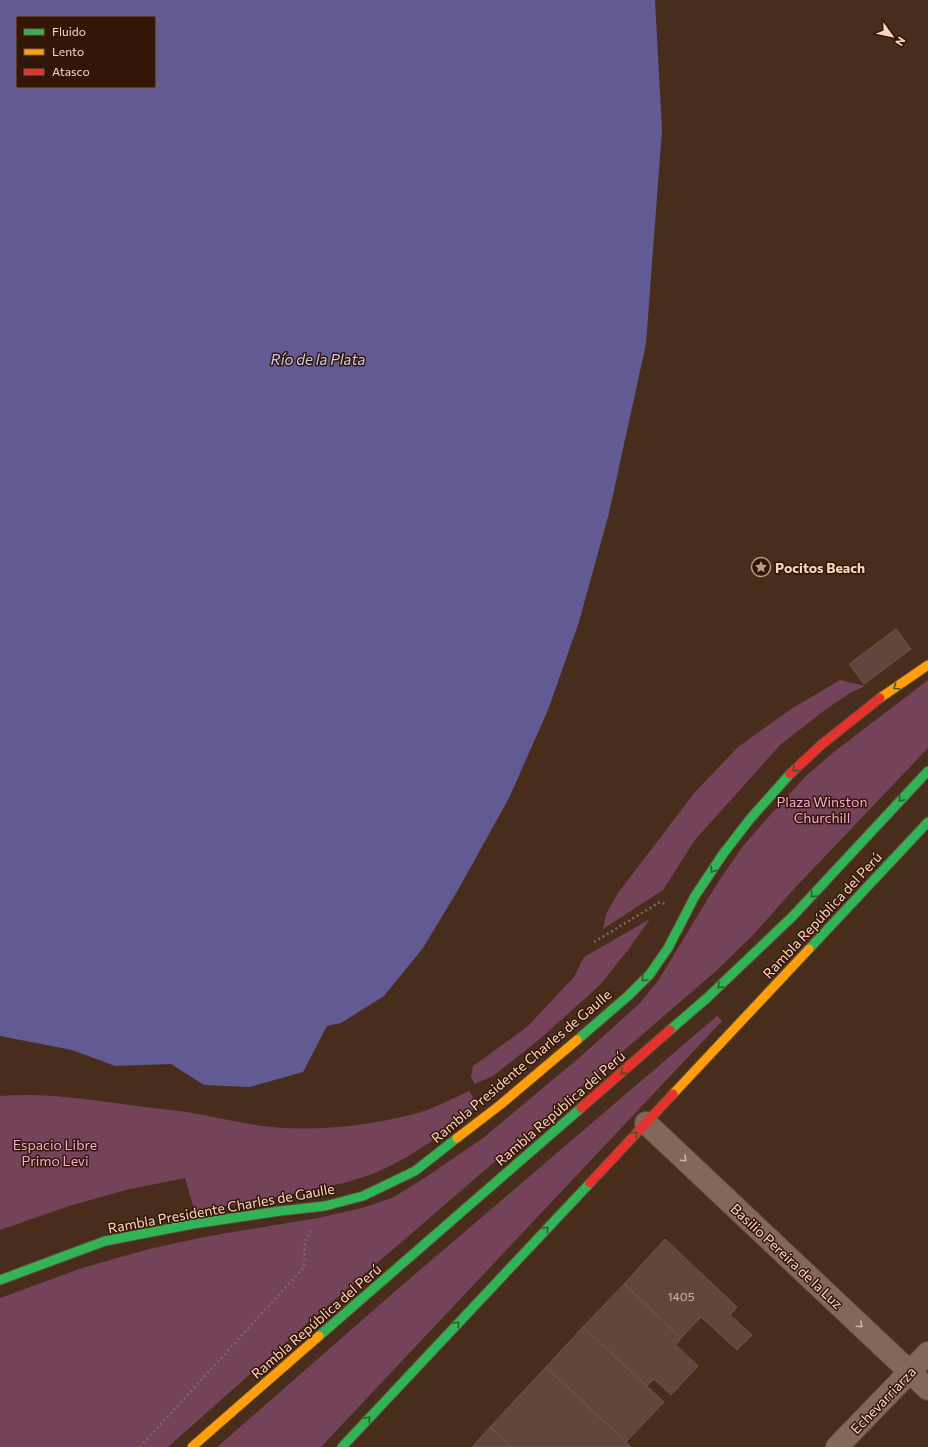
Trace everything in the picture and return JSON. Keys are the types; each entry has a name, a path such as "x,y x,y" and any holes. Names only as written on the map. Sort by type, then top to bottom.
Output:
{"main road":[{"name":"Rambla Presidente Charles de Gaulle","path":"0,1280 105,1241 193,1224 325,1206 363,1196 414,1171 500,1105 628,996 650,974 664,955 696,896 723,854 750,819 781,783 821,745 884,696 928,665"},
{"name":"Rambla República del Perú","path":"192,1447 707,998 793,916 928,771"},
{"name":"Rambla República del Perú","path":"342,1447 928,822"}],"street":[{"name":"Basilio Pereira de la Luz","path":"646,1123 928,1389"},
{"name":"Echevarriarza","path":"837,1447 910,1373 928,1352"}],"path":[{"path":"594,942 660,902 668,904"},
{"path":"140,1447 304,1267 305,1241 325,1206"}],"green space":[{"path":"840,680 865,686 850,693 825,710 780,745 695,840 663,890 603,929 606,914 618,893 695,792 738,747 791,709"},
{"name":"Plaza Winston Churchill","path":"928,680 928,748 794,889 753,935 716,971 310,1321 168,1447 0,1447 0,1298 82,1268 149,1249 209,1236 318,1218 362,1208 392,1198 426,1177 483,1138 580,1057 639,1004 658,981 718,882 743,846 771,814 806,776 835,751"},
{"path":"650,919 600,985 541,1038 493,1076 475,1084 471,1077 473,1066 527,1027 574,977 584,957"},
{"path":"717,1016 722,1021 321,1447 217,1447 393,1293"},
{"name":"Espacio Libre Primo Levi","path":"469,1091 478,1106 456,1123 432,1141 395,1164 373,1174 353,1180 264,1200 198,1211 194,1209 185,1178 126,1190 69,1206 0,1230 0,1096 34,1095 69,1097 183,1111 263,1126 317,1128 348,1126 395,1119 425,1110"}],"water":[{"name":"Río de la Plata","path":"0,0 655,0 662,130 646,344 609,513 579,622 548,710 509,798 458,890 423,948 384,996 341,1023 327,1026 303,1072 250,1087 204,1085 171,1064 115,1066 72,1050 0,1036"}],"building":[{"path":"896,629 911,649 864,684 849,664"},
{"path":"665,1239 737,1307 730,1315 752,1335 737,1350 701,1317 681,1338 624,1284"},
{"path":"624,1284 681,1338 676,1345 698,1366 671,1395 654,1379 647,1386 583,1327"},
{"path":"583,1327 664,1402 626,1442 546,1367"},
{"path":"546,1367 631,1447 512,1447 490,1427"},
{"path":"490,1427 512,1447 472,1447"}],"traffic: fast":[{"path":"670,1030 707,998 793,916 928,771"},
{"path":"577,1040 628,996 650,974 668,948 695,896 723,854 750,819 790,774"},
{"path":"809,949 928,822"},
{"path":"319,1336 581,1108"},
{"path":"0,1280 105,1241 193,1224 325,1206 363,1196 415,1171 457,1138"},
{"path":"342,1447 590,1183"}],"traffic: slow":[{"path":"880,698 928,665"},
{"path":"673,1094 809,949"},
{"path":"457,1138 500,1105 577,1040"},
{"path":"192,1447 319,1336"}],"traffic: jam":[{"path":"790,774 821,745 880,698"},
{"path":"581,1108 670,1030"},
{"path":"590,1183 673,1094"}],"place":[{"name":"Pocitos Beach","path":"761,567"}]}
